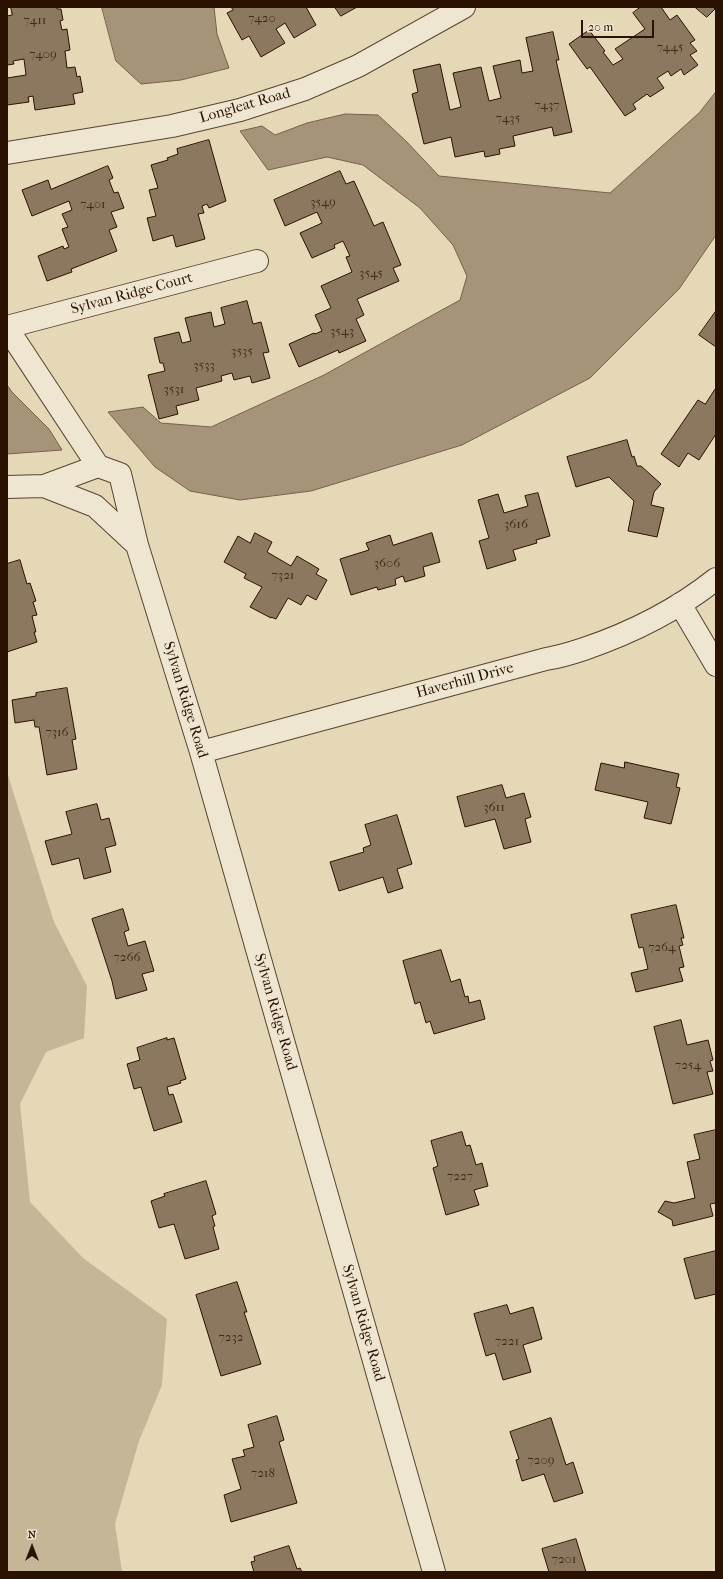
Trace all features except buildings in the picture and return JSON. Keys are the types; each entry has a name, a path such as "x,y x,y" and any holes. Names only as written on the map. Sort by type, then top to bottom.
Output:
{"street":[{"name":"Longleat Road","path":"7,153 172,126 247,108 305,89 358,66 464,7"},
{"name":"Sylvan Ridge Court","path":"7,327 257,261"},
{"path":"7,327 98,466 44,486 7,487"},
{"name":"Sylvan Ridge Road","path":"98,466 120,474 138,545 201,752 434,1572"},
{"path":"44,486 95,506 138,545"},
{"name":"Haverhill Drive","path":"201,752 538,661 557,658 610,640 631,631 680,604 716,579"},
{"path":"680,604 716,665"}],"shaded area":[{"path":"102,7 214,7 217,34 229,68 181,80 141,84 116,61"},
{"path":"716,92 716,235 679,289 590,378 462,445 311,491 240,500 190,491 155,467 108,412 143,407 161,423 211,427 324,375 460,300 467,276 453,245 420,208 363,165 327,157 268,170 240,131 262,126 275,135 307,123 345,114 378,115 406,141 439,176 610,193 699,113"},
{"path":"7,385 12,392 49,429 62,450 7,454"},
{"path":"7,772 54,922 87,986 84,1038 46,1052 20,1104 30,1202 83,1258 167,1319 162,1385 139,1441 115,1524 122,1572 7,1572"}]}
